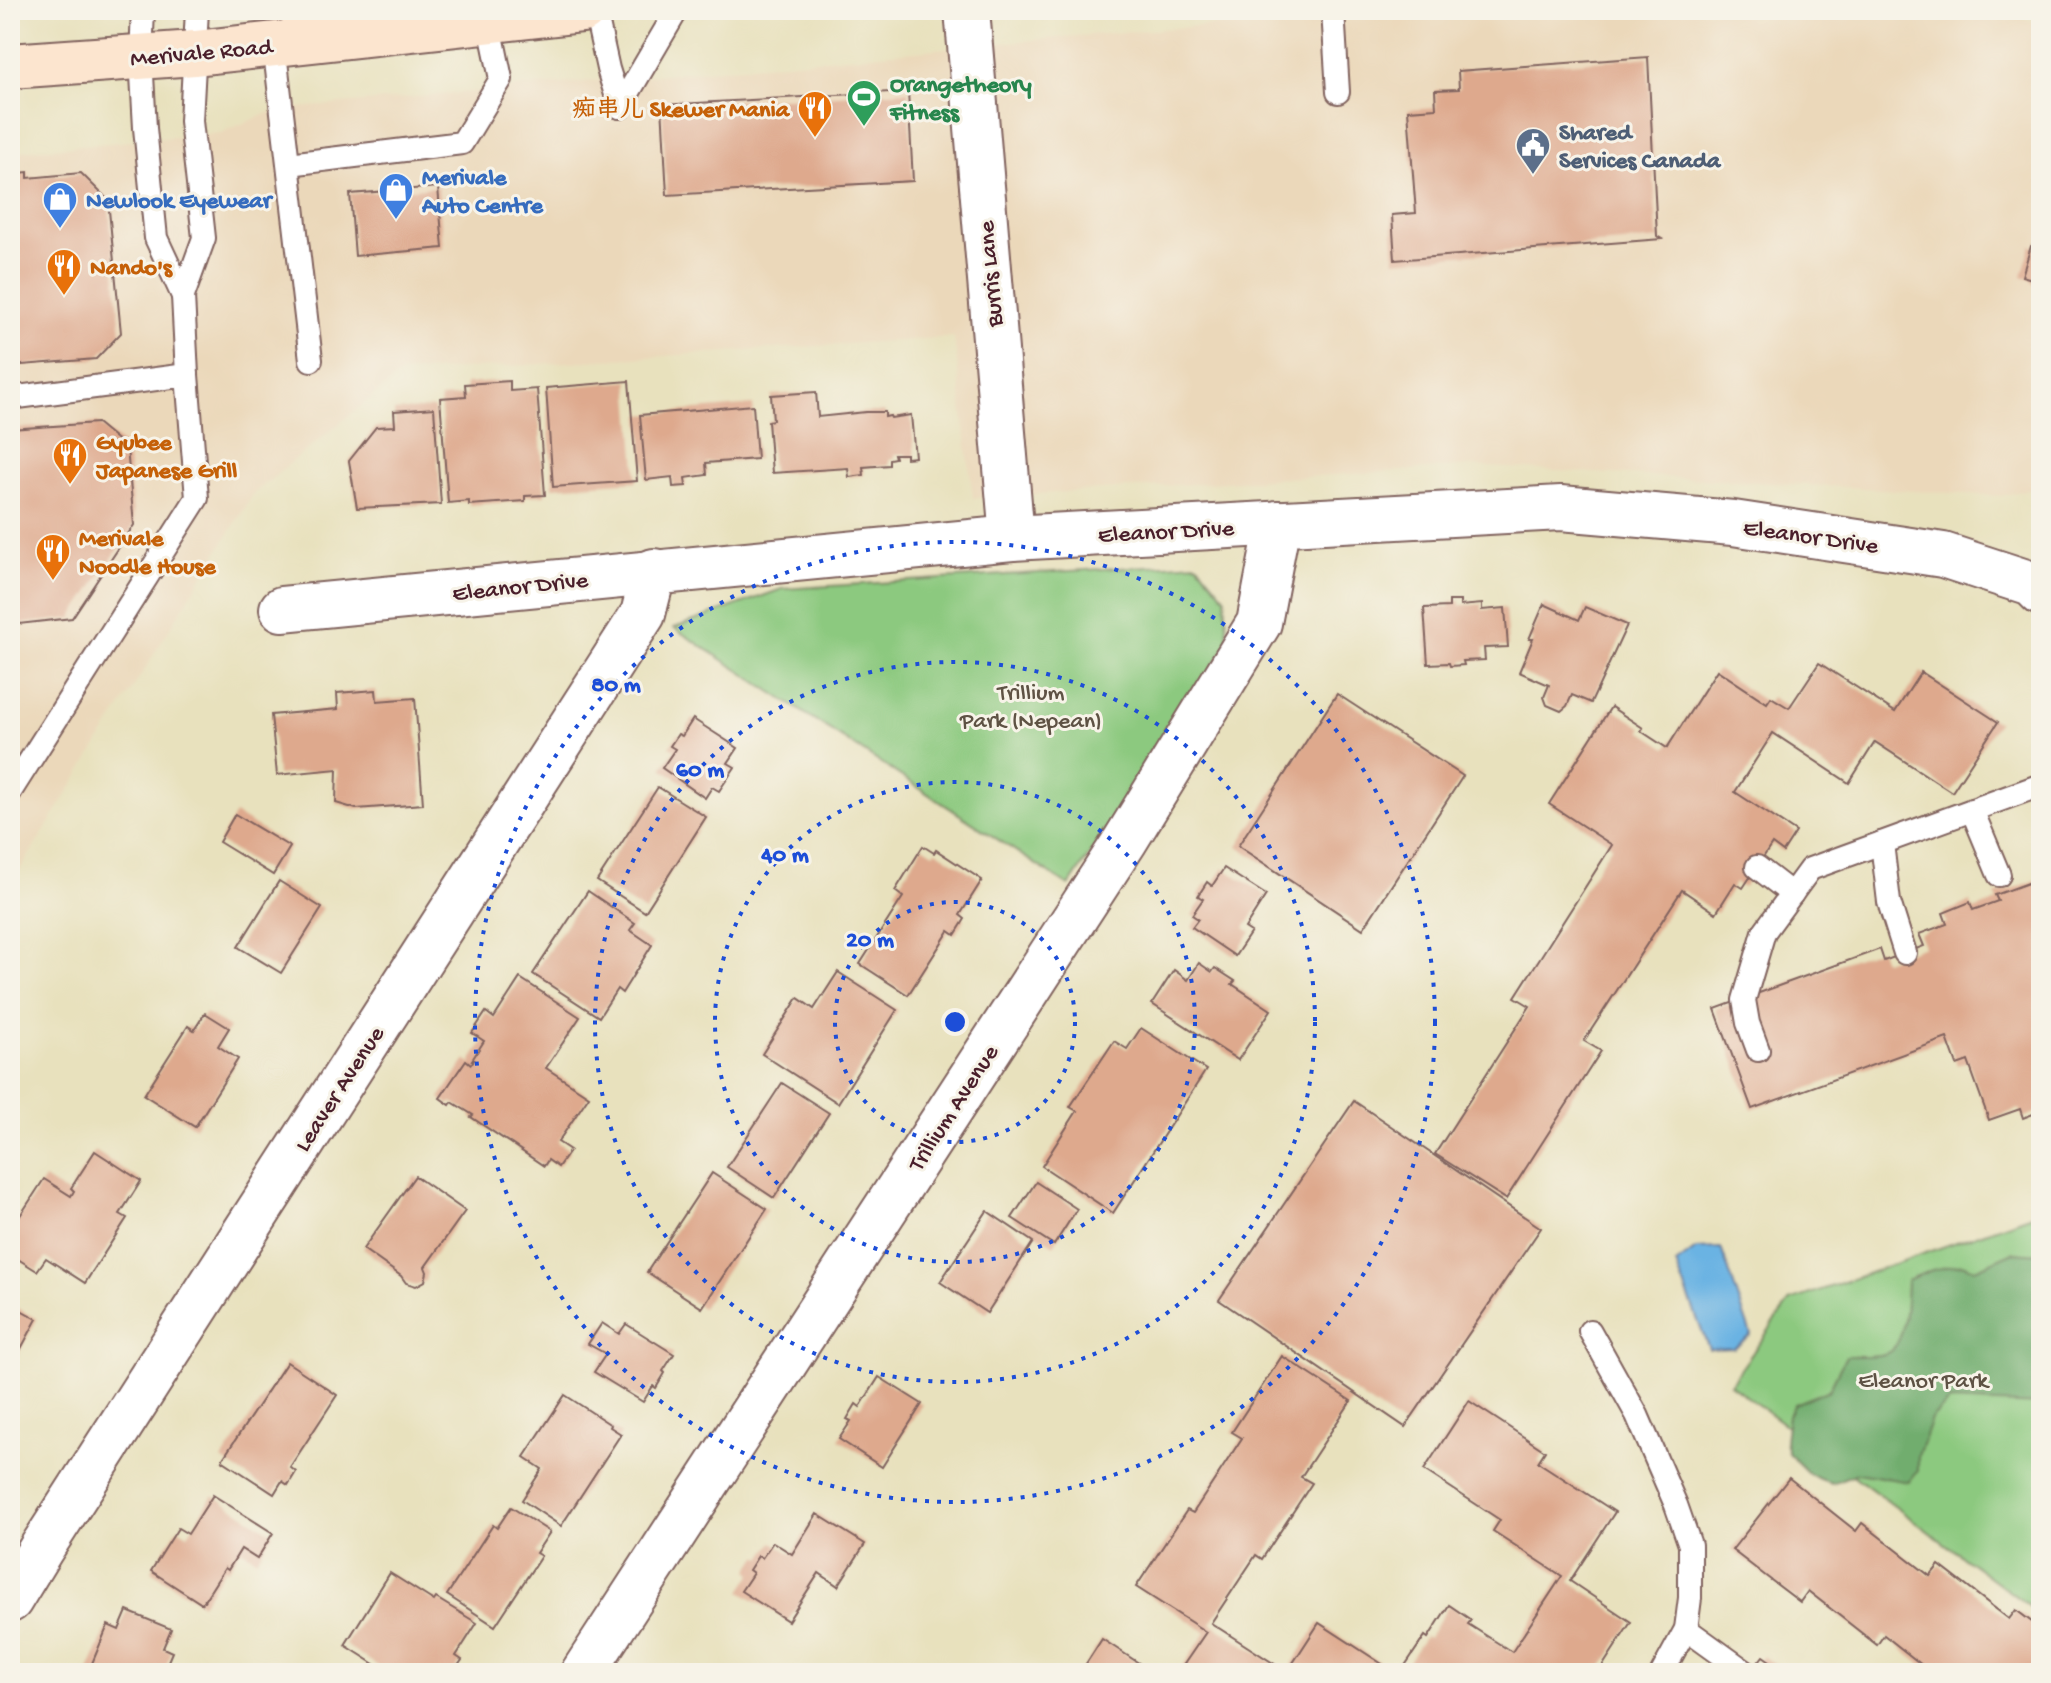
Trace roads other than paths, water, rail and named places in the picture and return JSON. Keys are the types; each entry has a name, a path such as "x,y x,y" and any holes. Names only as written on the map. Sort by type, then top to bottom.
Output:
{"main road":[{"name":"Merivale Road","path":"10,66 195,53 583,10"}],"street":[{"name":"Burris Lane","path":"967,10 1012,538"},
{"name":"Eleanor Drive","path":"282,609 1012,538 1561,508 1733,523 1943,555 2032,584 2041,593"},
{"name":"Trillium Avenue","path":"583,1673 1125,841 1259,623 1278,523"},
{"name":"Leaver Avenue","path":"10,1600 643,614 654,571"}],"lane":[{"path":"10,792 197,498 183,296 156,238 145,128 141,57 143,10"},
{"path":"183,296 204,238 191,121 197,10"},
{"path":"595,10 620,107 677,10"},
{"path":"1333,10 1338,92"},
{"path":"289,164 462,143 501,79 489,21"},
{"path":"274,44 311,360"},
{"path":"10,398 187,375"},
{"path":"1758,1050 1744,1000 1764,932 1810,869 2041,785"},
{"path":"1972,810 1999,875"},
{"path":"1882,843 1889,902 1905,953"},
{"path":"1757,867 1792,894"},
{"path":"1590,1331 1637,1415 1690,1545 1690,1598 1686,1629 1662,1673"},
{"path":"1686,1629 1747,1673"}],"water":[{"path":"1721,1248 1751,1335 1734,1348 1709,1349 1676,1264 1696,1249"}],"place":[{"name":"Orangetheory Fitness","path":"864,128"},
{"name":"痴串儿 Skewer Mania","path":"815,139"},
{"name":"Shared Services Canada","path":"1533,176"},
{"name":"Merivale Auto Centre","path":"396,221"},
{"name":"Newlook Eyewear","path":"60,230"},
{"name":"Nando's","path":"64,297"},
{"name":"Gyubee Japanese Grill","path":"70,486"},
{"name":"Merivale Noodle House","path":"53,582"}],"park label":[{"name":"Trillium Park (Nepean)","path":"1031,705"},
{"name":"Eleanor Park","path":"1923,1379"}]}
